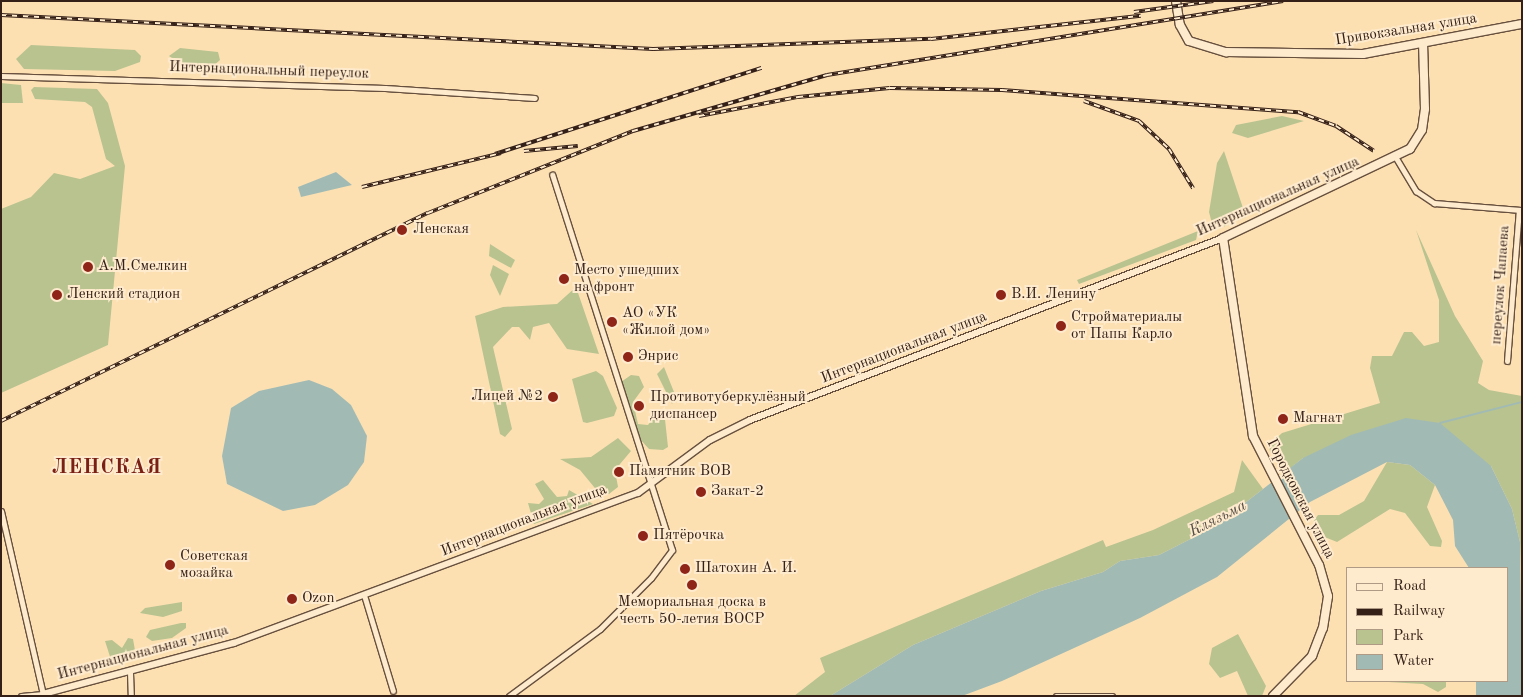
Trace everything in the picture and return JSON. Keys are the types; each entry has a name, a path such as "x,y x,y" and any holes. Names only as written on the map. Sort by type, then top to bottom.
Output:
{"main road":[{"name":"Привокзальная улица","path":"1176,1 1184,35 1212,51 1325,57 1423,44 1522,24"},
{"name":"Интернациональная улица","path":"1223,238 1396,158 1410,149 1422,130 1423,44"},
{"name":"Городковская улица","path":"1223,238 1251,427 1265,465 1314,555 1328,596 1323,628 1307,664 1273,696"}],"street":[{"name":"Интернациональный переулок","path":"1,76 385,88 535,98"},
{"path":"1396,158 1416,191 1434,203 1520,210"},
{"path":"509,696 600,629 671,552 552,175"},
{"name":"переулок Чапаева","path":"1508,361 1520,210"},
{"name":"Интернациональная улица","path":"21,696 43,694 234,643 638,493 710,440 750,420 1223,238"},
{"path":"1,511 43,694"},
{"path":"364,595 393,691"},
{"path":"130,672 131,696"},
{"path":"1056,696 1112,696"}],"green space":[{"path":"31,45 135,50 141,56 140,62 115,71 24,69 16,59"},
{"path":"180,48 218,52 220,60 205,73 189,70 169,56"},
{"path":"1,83 21,85 23,103 1,103"},
{"name":"Ленский стадион","path":"34,87 97,89 108,103 125,166 108,345 1,393 1,209 31,197 54,173 80,179 115,166 106,159 92,107 85,102 35,99 31,90"},
{"path":"1282,116 1304,121 1248,138 1232,133 1236,125"},
{"path":"1224,151 1246,217 1214,231 1209,212 1217,163"},
{"path":"1416,230 1455,316 1483,361 1478,383 1489,390 1522,396 1522,593 1520,542 1512,509 1491,466 1303,458 1288,470 1270,452 1269,445 1282,433 1380,403 1370,368 1372,356 1392,356 1404,332 1412,332 1424,346 1439,342 1439,300"},
{"path":"1198,231 1196,240 1079,284 1077,280"},
{"path":"490,244 515,260 511,268 489,256"},
{"path":"493,265 509,274 500,296 490,275"},
{"path":"576,287 599,354 567,349 549,323 533,327 530,340 519,327 512,327 493,347 512,429 505,437 500,434 475,316 503,307 557,304"},
{"path":"664,367 676,397 672,404 657,374"},
{"path":"596,371 603,376 617,408 614,416 587,423 583,422 572,379"},
{"path":"631,375 639,376 644,387 633,402 638,424 648,425 660,409 664,410 668,447 663,450 649,449 639,438 621,382"},
{"path":"618,438 631,451 615,470 618,487 609,494 599,493 580,470 560,459 591,457"},
{"path":"1242,460 1263,489 1214,527 1159,555 1120,561 1103,572 1041,591 913,645 830,696 794,696 825,672 820,658 1103,540 1106,547 1153,530 1234,492"},
{"path":"1387,462 1410,465 1435,485 1427,507 1442,541 1441,547 1430,546 1405,513 1390,509 1337,542 1317,534 1313,522 1318,515 1339,515 1364,501"},
{"path":"543,480 557,497 567,496 569,490 593,504 534,524 528,503 539,504 544,499 535,484"},
{"path":"182,602 182,611 163,617 140,613 145,608"},
{"path":"186,623 186,628 172,638 152,641 146,637 150,630"},
{"path":"1238,634 1266,686 1262,696 1248,696 1237,671 1220,678 1209,664 1212,648"},
{"path":"128,638 133,639 136,656 113,666 105,641 112,640 122,648"},
{"path":"1388,682 1446,682 1446,687 1438,692 1423,684"}],"water":[{"path":"336,172 352,185 301,197 298,187"},
{"path":"309,380 332,389 351,405 367,436 364,462 348,485 315,505 283,511 227,484 222,456 231,408 259,391"},
{"path":"1406,418 1440,423 1491,466 1512,509 1520,542 1522,696 1476,696 1476,682 1508,682 1508,567 1468,567 1455,546 1453,520 1435,485 1410,465 1387,462 1310,502 1217,577 1140,618 1002,681 962,696 830,696 913,645 1041,591 1103,572 1120,561 1159,555 1214,527 1303,458 1351,435"}],"waterway":[{"path":"1440,423 1522,402"}],"railway":[{"path":"1134,12 1213,1"},
{"path":"1,421 428,213 633,131 827,75 1283,1"},
{"path":"1,15 653,49 931,39 1141,16"},
{"path":"495,154 761,68"},
{"path":"699,116 798,97 890,88 1002,90 1298,112 1336,126 1374,151"},
{"path":"1084,101 1139,121 1169,149 1193,188"},
{"path":"524,151 578,146"},
{"path":"362,187 501,153"}],"place":[{"name":"Ленская","path":"402,230"},
{"name":"А.М.Смелкин","path":"88,267"},
{"name":"Место ушедших на фронт","path":"564,279"},
{"name":"Ленский стадион","path":"57,295"},
{"name":"В.И. Ленину","path":"1001,295"},
{"name":"АО «УК «Жилой дом»","path":"612,322"},
{"name":"Стройматериалы от Папы Карло","path":"1061,326"},
{"name":"Энрис","path":"628,357"},
{"name":"Лицей №2","path":"553,397"},
{"name":"Противотуберкулёзный диспансер","path":"639,406"},
{"name":"Магнат","path":"1283,419"},
{"name":"Памятник ВОВ","path":"619,472"},
{"name":"Закат-2","path":"701,492"},
{"name":"Пятёрочка","path":"643,536"},
{"name":"Советская мозайка","path":"170,565"},
{"name":"Шатохин А. И.","path":"685,569"},
{"name":"Мемориальная доска в честь 50-летия ВОСР","path":"692,585"},
{"name":"Ozon","path":"292,599"}],"district":[{"name":"ЛЕНСКАЯ","path":"107,468"}],"water label":[{"name":"Клязьма","path":"1218,519"}]}
